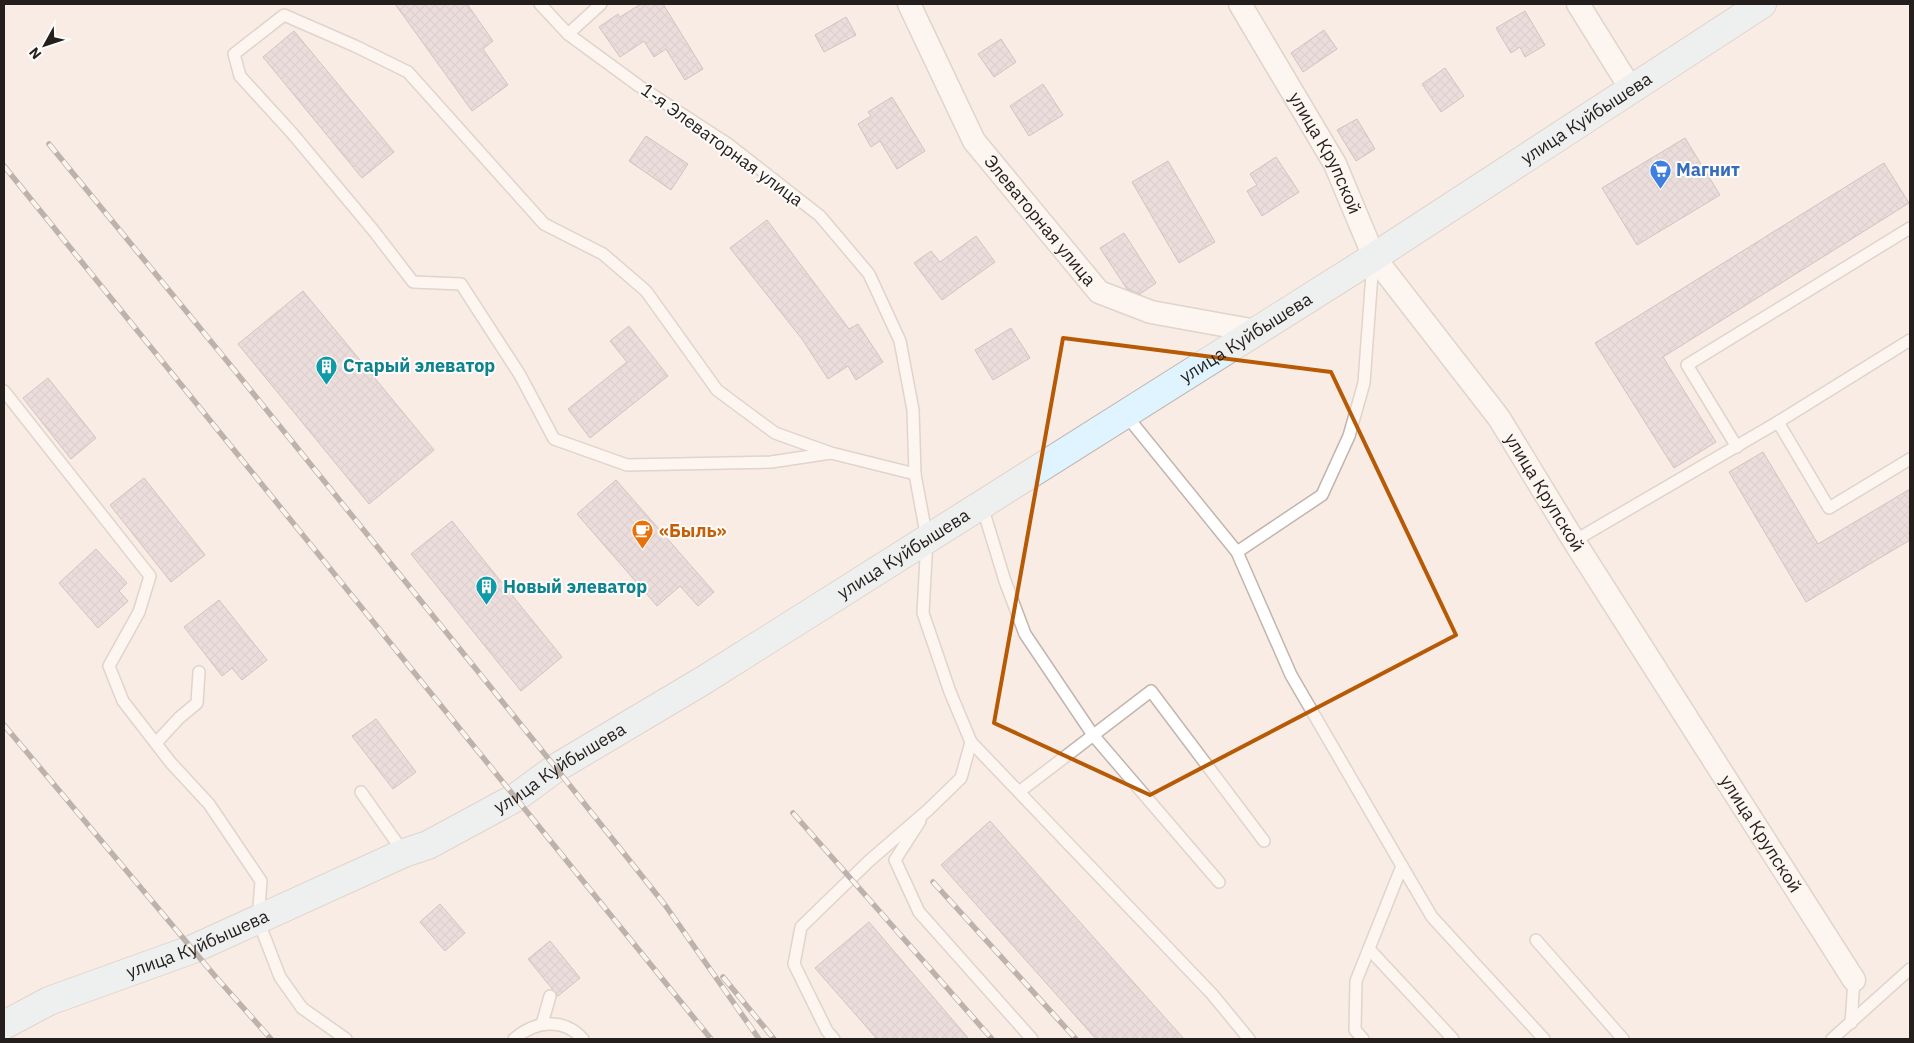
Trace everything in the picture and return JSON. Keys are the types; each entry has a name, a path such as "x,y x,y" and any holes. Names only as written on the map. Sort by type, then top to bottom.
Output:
{"street":[{"name":"Элеваторная улица","path":"909,4 974,140 1099,292 1151,312 1256,331"},
{"name":"улица Крупской","path":"1240,4 1335,164 1374,257 1499,418 1574,541 1854,980"},
{"path":"1578,4 1631,89"},
{"name":"улица Куйбышева","path":"4,1025 49,1001 193,949 428,845 515,798 556,768 704,680 1374,257 1762,4"}],"lane":[{"name":"1-я Элеваторная улица","path":"540,4 568,34 639,86 728,144 820,216 868,274 900,341 913,410 915,474 926,539 923,613 950,692 971,742"},
{"path":"568,34 601,4"},
{"path":"831,453 770,462 627,465 554,439 520,375 461,284 413,282 373,230 292,133 240,76 234,54 284,15 408,72 544,224 603,254 646,291 717,390 774,433 831,453 915,474"},
{"path":"1737,447 1687,365 1910,228"},
{"path":"1237,552 1322,494 1326,486 1349,436 1364,384 1374,257"},
{"path":"1574,541 1737,447 1910,340"},
{"path":"4,391 150,576 139,612 109,666 123,701 156,743 209,804 261,881 258,920 280,977 302,1008 346,1039"},
{"path":"1125,414 1237,552 1291,675 1432,917 1544,1039"},
{"path":"1778,422 1829,508 1910,459"},
{"path":"981,504 1005,581 1026,634 1093,735 1219,882"},
{"path":"156,743 179,718 197,703 199,672"},
{"path":"1019,792 1151,691 1264,841"},
{"path":"971,742 1212,994 1249,1039"},
{"path":"834,1039 827,1031 794,964 801,927 868,861 928,810 961,778 971,742"},
{"path":"361,792 404,854"},
{"path":"928,810 894,860 919,912 1032,1039"},
{"path":"1363,1039 1355,1030 1356,981 1402,866"},
{"path":"1536,940 1623,1039"},
{"path":"1369,949 1453,1039"},
{"path":"1832,1039 1910,969"},
{"path":"1850,1023 1854,980"},
{"path":"542,1024 550,996"},
{"path":"514,1039 522,1032 542,1024 559,1024 583,1039"}],"highlighted area":[{"path":"1063,338 1331,372 1456,635 1150,795 994,723"}],"building":[{"path":"395,4 467,4 493,41 483,49 508,85 472,111"},
{"path":"641,4 663,4 703,69 685,80 666,49 654,57 644,41 620,57 599,27 618,14 620,17"},
{"path":"1525,11 1545,45 1525,57 1520,47 1511,53 1496,28"},
{"path":"846,17 856,35 824,52 815,35"},
{"path":"1324,30 1337,49 1303,72 1291,53"},
{"path":"294,31 394,152 362,178 263,57"},
{"path":"1001,39 1016,62 994,77 978,54"},
{"path":"1445,68 1464,96 1441,112 1422,84"},
{"path":"1043,84 1063,115 1029,136 1010,106"},
{"path":"892,97 925,151 897,169 880,141 871,147 858,124 871,116 868,112"},
{"path":"1357,119 1375,149 1356,161 1337,130"},
{"path":"646,136 688,164 671,190 629,161"},
{"path":"1685,138 1720,195 1637,245 1602,188"},
{"path":"1276,157 1299,192 1262,216 1247,191 1257,185 1250,174"},
{"path":"1168,161 1215,242 1179,263 1132,182"},
{"path":"1884,163 1909,203 1663,357 1716,442 1674,468 1595,343"},
{"path":"767,220 849,329 858,324 883,362 856,380 848,366 828,379 802,339 730,248"},
{"path":"1124,233 1156,283 1140,294 1127,289 1100,248"},
{"path":"976,236 995,262 942,300 914,263 931,251 940,262"},
{"name":"Старый элеватор","path":"303,291 434,450 369,504 238,344"},
{"path":"629,326 668,376 590,438 568,409 627,362 610,341"},
{"path":"1011,328 1030,358 993,380 975,350"},
{"path":"48,378 96,438 71,459 23,398"},
{"path":"1763,452 1818,544 1910,489 1910,540 1806,602 1729,472"},
{"path":"144,478 205,555 171,582 110,505"},
{"name":"«Быль»","path":"616,480 714,592 698,606 680,586 657,606 577,514"},
{"name":"Новый элеватор","path":"452,521 562,657 521,691 411,554"},
{"path":"96,549 127,583 119,591 128,601 98,628 59,583"},
{"path":"219,600 267,660 242,680 232,668 222,676 184,627"},
{"path":"376,719 416,772 393,789 352,736"},
{"path":"990,821 1184,1039 1096,1039 941,865"},
{"path":"440,904 465,933 445,951 420,922"},
{"path":"869,922 969,1039 877,1039 815,968"},
{"path":"550,941 580,978 558,996 528,959"}],"railway":[{"path":"49,144 227,361 665,905 759,1039"},
{"path":"4,166 711,1039"},
{"path":"4,725 215,976 271,1039"},
{"path":"793,813 992,1039"},
{"path":"933,882 1076,1039"},
{"path":"723,977 774,1039"}],"place":[{"name":"Магнит","path":"1660,189"},
{"name":"Старый элеватор","path":"327,385"},
{"name":"«Быль»","path":"643,550"},
{"name":"Новый элеватор","path":"487,606"}]}
